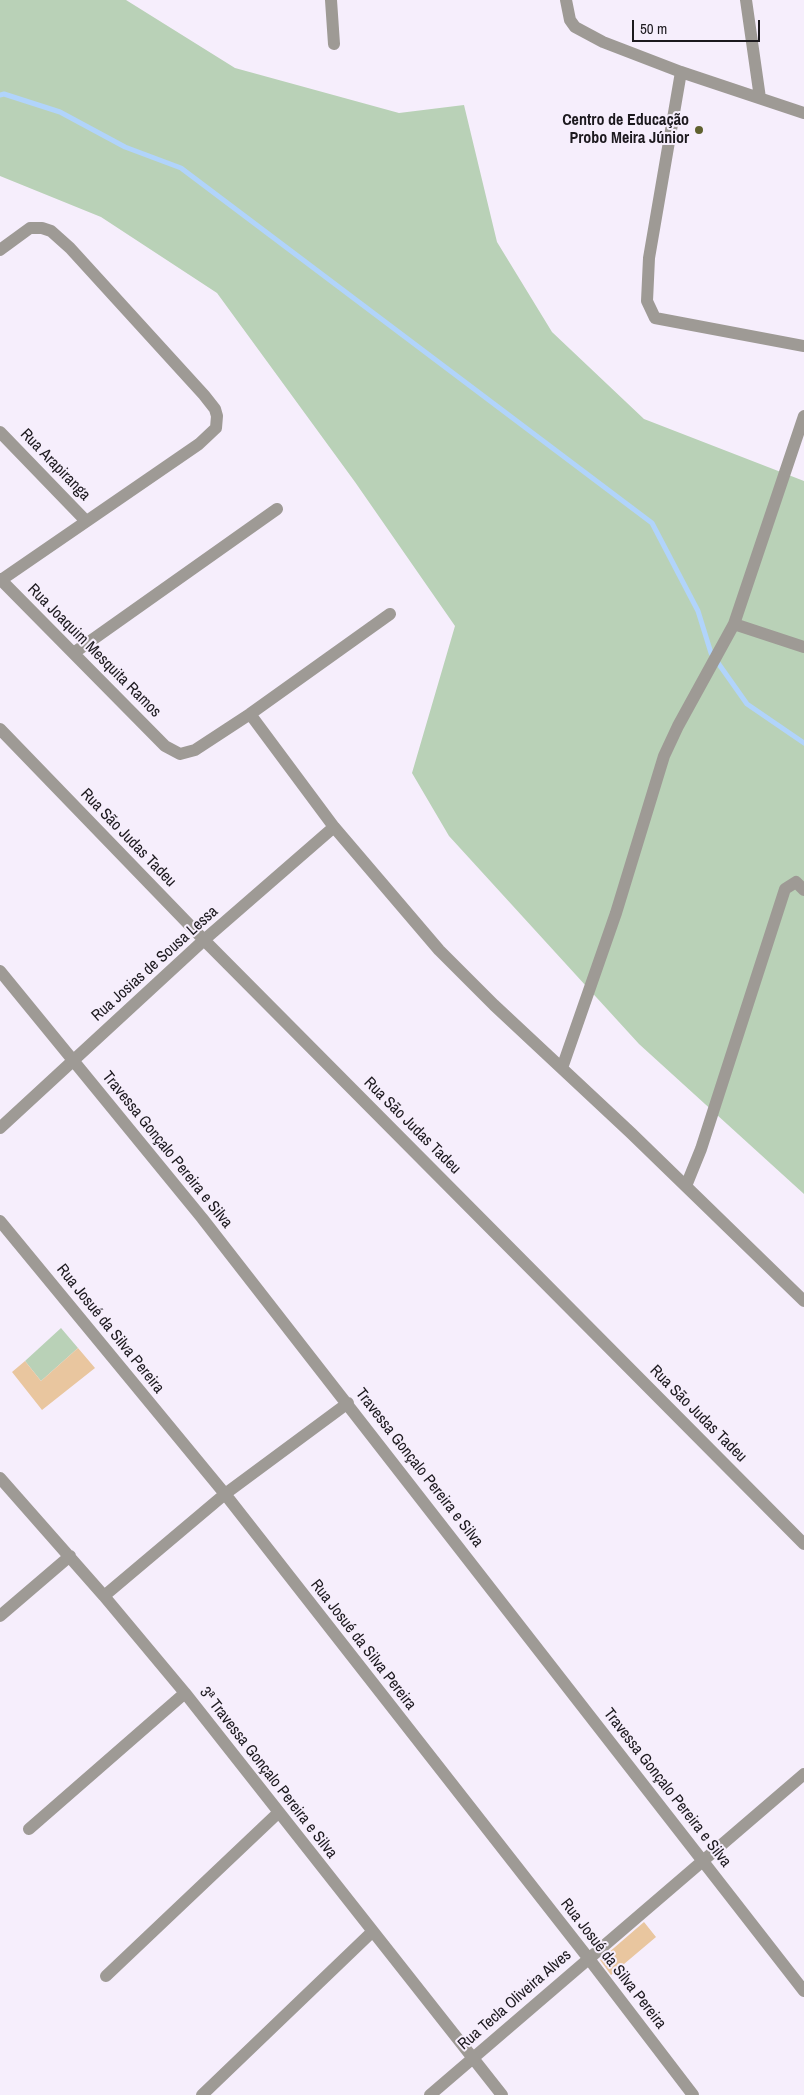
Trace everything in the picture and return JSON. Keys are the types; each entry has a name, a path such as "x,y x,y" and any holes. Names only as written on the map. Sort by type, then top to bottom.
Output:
{"street":[{"path":"331,0 334,44"},
{"path":"566,0 570,20 575,27 603,42 681,72 804,113"},
{"path":"746,0 760,98"},
{"path":"681,72 649,258 646,301 655,318 804,346"},
{"path":"0,250 30,228 42,228 51,231 70,248 141,329 204,395 215,408 218,416 216,428 200,444 1,579"},
{"path":"562,1068 616,913 664,756 678,726 734,624 803,420"},
{"name":"Rua Arapiranga","path":"0,432 86,521"},
{"path":"75,652 277,509"},
{"name":"Rua Joaquim Mesquita Ramos","path":"1,579 75,652 165,746 180,754 195,750 250,714"},
{"path":"390,614 250,714 334,827 440,950 804,1301"},
{"path":"734,624 804,648"},
{"name":"Rua São Judas Tadeu","path":"0,729 204,940 804,1544"},
{"name":"Rua Josias de Sousa Lessa","path":"0,1128 204,940 334,827"},
{"path":"686,1186 701,1149 785,888 796,882 804,890"},
{"name":"Travessa Gonçalo Pereira e Silva","path":"0,971 202,1218 348,1403 804,1991"},
{"name":"Rua Josué da Silva Pereira","path":"0,1221 225,1494 589,1958 693,2095"},
{"path":"104,1596 225,1494 348,1403"},
{"name":"3ª Travessa Gonçalo Pereira e Silva","path":"0,1478 70,1556 185,1693 502,2095"},
{"path":"0,1616 70,1556"},
{"path":"30,1829 185,1693"},
{"name":"Rua Tecla Oliveira Alves","path":"430,2095 804,1774"},
{"path":"106,1976 278,1813"},
{"path":"202,2095 372,1932"}],"green space":[{"path":"0,0 126,0 235,68 399,113 464,105 497,242 552,332 644,419 804,481 804,1194 639,1044 449,836 412,773 455,626 355,482 217,293 101,217 0,176"},
{"path":"61,1328 78,1348 41,1381 25,1361"}],"building":[{"path":"78,1348 95,1368 42,1410 12,1372 25,1361 41,1381"},
{"path":"644,1922 656,1937 611,1975 600,1960"}],"waterway":[{"path":"0,95 4,94 60,112 125,147 181,168 652,523 698,611 711,653 747,704 804,743"}],"place":[{"name":"Centro de Educação Probo Meira Júnior","path":"699,130"}]}
